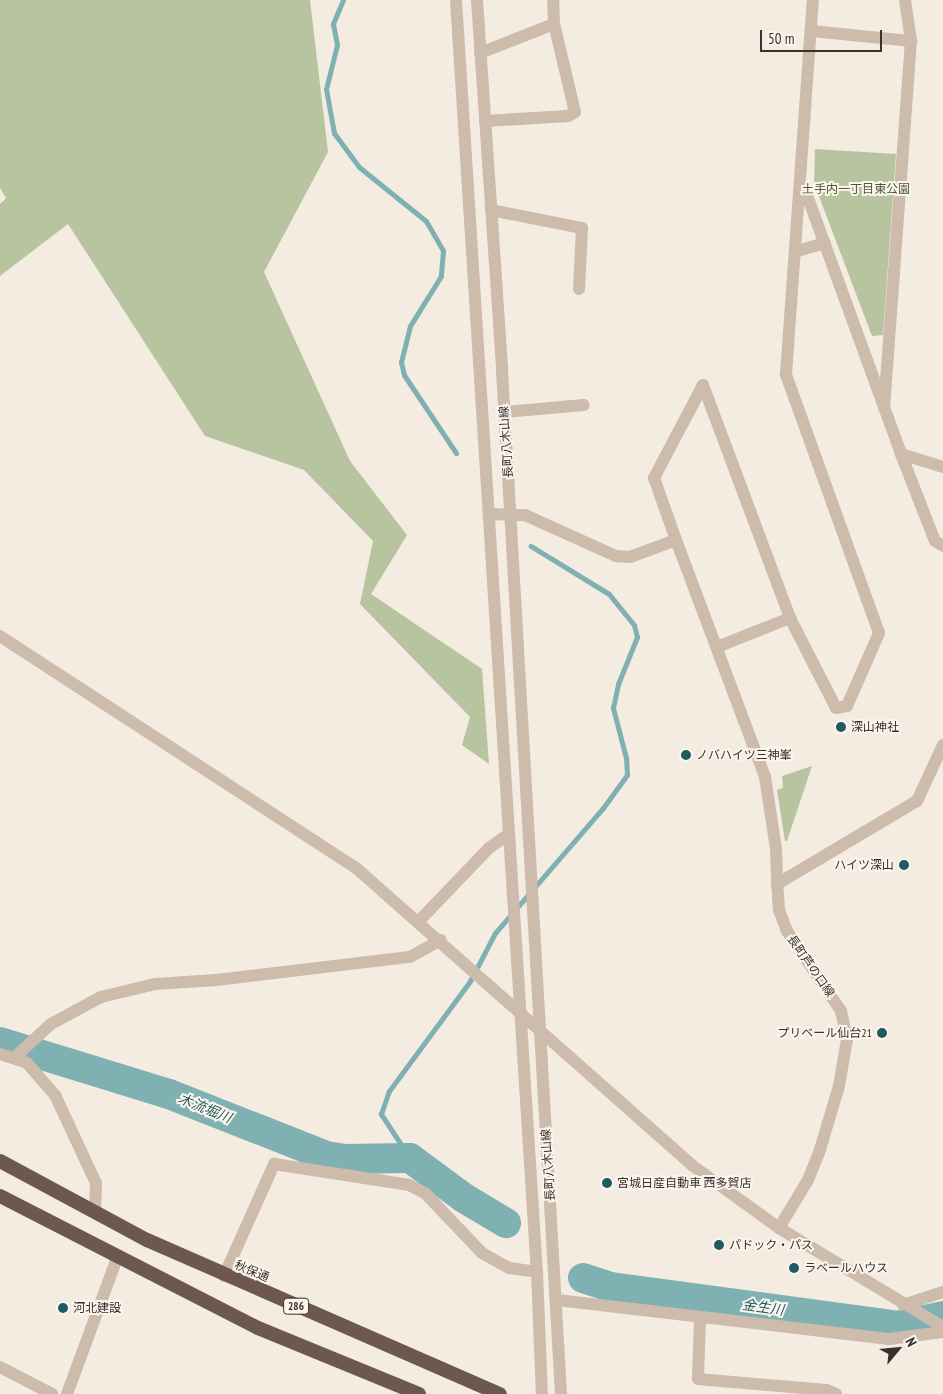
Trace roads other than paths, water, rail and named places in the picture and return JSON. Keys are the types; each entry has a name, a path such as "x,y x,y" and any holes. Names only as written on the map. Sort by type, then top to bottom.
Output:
{"highway":[{"name":"秋保通","path":"0,1161 95,1212 224,1276 500,1394"},
{"path":"0,1196 117,1258 258,1328 420,1394"}],"street":[{"path":"456,0 537,1272 542,1394"},
{"name":"長町八木山線","path":"477,0 504,412 561,1394"},
{"path":"485,120 568,116 575,112 554,24 553,0"},
{"path":"717,647 790,618 836,708 847,706 879,633 786,374 802,183 813,0"},
{"path":"884,408 911,41 905,0"},
{"path":"480,53 554,24"},
{"path":"812,30 911,41"},
{"path":"802,183 901,454 935,541 943,546"},
{"path":"491,210 582,228 579,289"},
{"path":"797,251 825,243"},
{"name":"長町芦の口線","path":"779,1228 808,1180 818,1153 839,1086 847,1039 841,1011 787,931 779,910 776,849 765,777 654,478 703,385 790,618"},
{"path":"504,412 584,405"},
{"path":"901,454 943,467"},
{"path":"489,514 525,515 616,556 630,557 676,540"},
{"path":"0,636 355,867 441,940 540,1031 693,1166 779,1228 941,1327"},
{"path":"777,884 917,801 943,745"},
{"path":"419,921 489,848 509,834"},
{"path":"16,1056 69,1012 100,997 146,986 410,957 441,940"},
{"path":"0,1054 16,1056 27,1063 38,1073 55,1095 96,1183 95,1212"},
{"path":"224,1276 274,1164 409,1185 425,1193 482,1253 510,1268 537,1272"},
{"path":"67,1394 117,1258"},
{"path":"908,1308 943,1292"},
{"path":"557,1300 889,1339 941,1327"},
{"path":"700,1318 698,1379 827,1390 836,1394"},
{"path":"0,1367 52,1394"}],"waterway":[{"path":"343,0 333,24 337,45 326,89 334,133 359,167 426,221 443,251 441,276 410,326 401,362 404,375 456,453"},
{"path":"410,1158 381,1114 389,1091 470,981 495,933 603,808 627,775 626,758 613,708 618,684 637,637 634,625 609,594 531,546"},
{"name":"木流堀川","path":"0,1042 169,1094 326,1156 344,1159 410,1158 464,1198 506,1223"},
{"name":"金生川","path":"583,1278 611,1287 898,1326 943,1316"}],"place":[{"name":"深山神社","path":"841,727"},
{"name":"ノバハイツ三神峯","path":"686,755"},
{"name":"ハイツ深山","path":"904,865"},
{"name":"プリベール仙台21","path":"882,1033"},
{"name":"宮城日産自動車 西多賀店","path":"607,1183"},
{"name":"パドック・パス","path":"719,1245"},
{"name":"ラベールハウス","path":"794,1268"},
{"name":"河北建設","path":"63,1308"}],"park label":[{"name":"土手内一丁目東公園","path":"856,189"}]}
